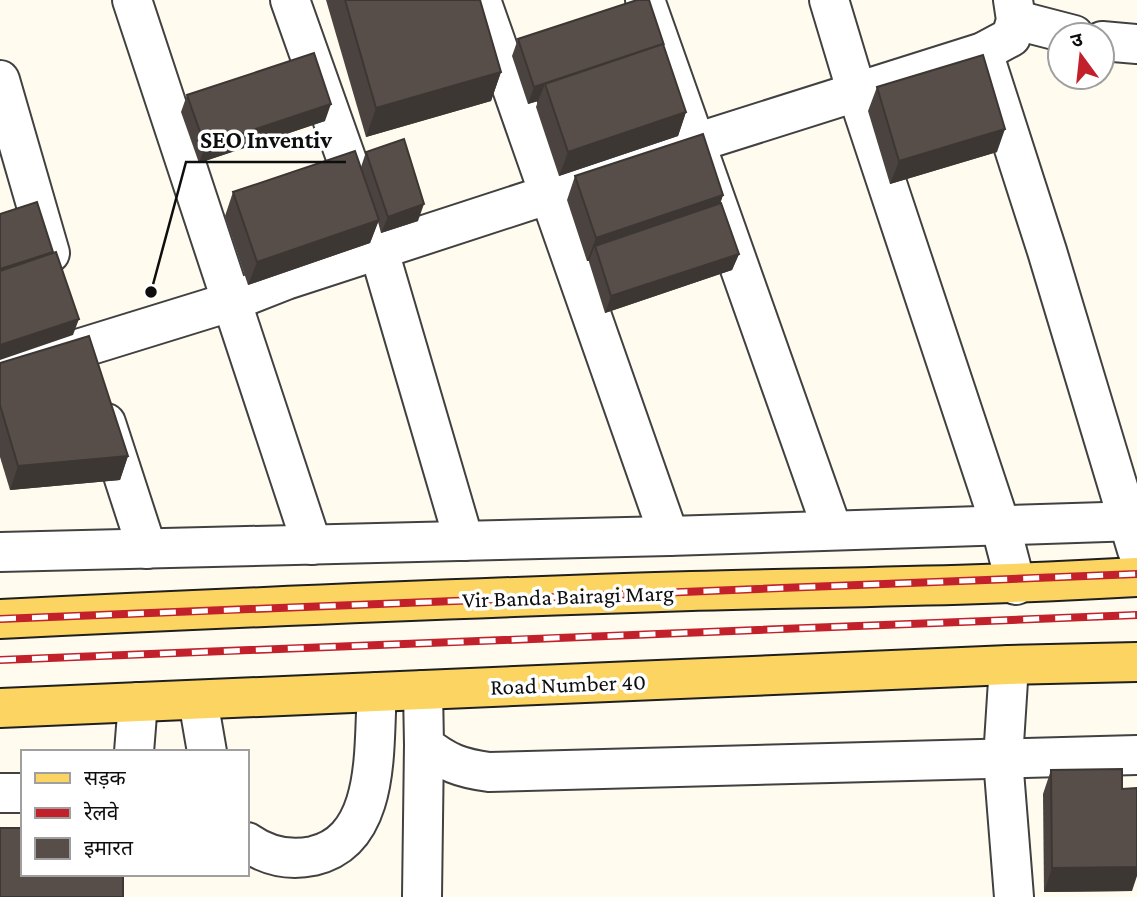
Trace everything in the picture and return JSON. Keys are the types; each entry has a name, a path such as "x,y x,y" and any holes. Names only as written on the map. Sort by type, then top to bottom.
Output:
{"main road":[{"name":"Vir Banda Bairagi Marg","path":"0,619 691,591 1016,585 1137,577"},
{"name":"Road Number 40","path":"0,708 1009,665 1137,662"}],"street":[{"path":"132,0 312,545"},
{"path":"290,0 380,251 464,541"},
{"path":"481,0 669,536"},
{"path":"645,0 832,529"},
{"path":"829,0 857,93 1000,524 1016,585"},
{"path":"0,373 77,333 230,302 695,142 983,52 1010,37 1015,10 1046,23"},
{"path":"1116,42 1137,44"},
{"path":"3,542 147,549 669,536 1000,524 1134,531 983,52"},
{"path":"0,80 60,281"},
{"path":"77,333 147,549"},
{"path":"1009,665 1003,759 1014,897"},
{"path":"422,897 423,690"},
{"path":"248,843 276,857 301,859 323,854 341,845 356,827 366,805 371,780 377,692"},
{"path":"198,700 206,750"},
{"path":"134,750 138,702"},
{"path":"424,745 443,760 463,769 489,772 1137,755"},
{"path":"0,793 21,793"}],"building":[{"path":"345,0 480,0 501,72 376,108"},
{"path":"637,0 649,0 664,45 534,87 518,39"},
{"path":"663,44 686,112 568,152 545,84"},
{"path":"314,53 331,104 205,146 187,95"},
{"path":"983,55 1005,129 899,161 877,87"},
{"path":"703,134 723,195 596,238 575,176"},
{"path":"404,139 424,204 388,217 366,152"},
{"path":"355,151 379,220 257,262 233,192"},
{"path":"37,202 53,252 0,269 0,214"},
{"path":"721,203 739,254 611,296 595,246"},
{"path":"56,252 79,319 0,345 0,271"},
{"path":"89,336 128,456 18,466 0,405 0,363"},
{"path":"1122,769 1122,789 1137,788 1137,867 1052,868 1051,770"},
{"path":"0,828 21,828 21,876 123,876 123,897 0,897"}],"railway":[{"path":"0,619 1137,574"},
{"path":"0,660 1137,615"}],"place":[{"name":"SEO Inventiv","path":"151,292"}]}
